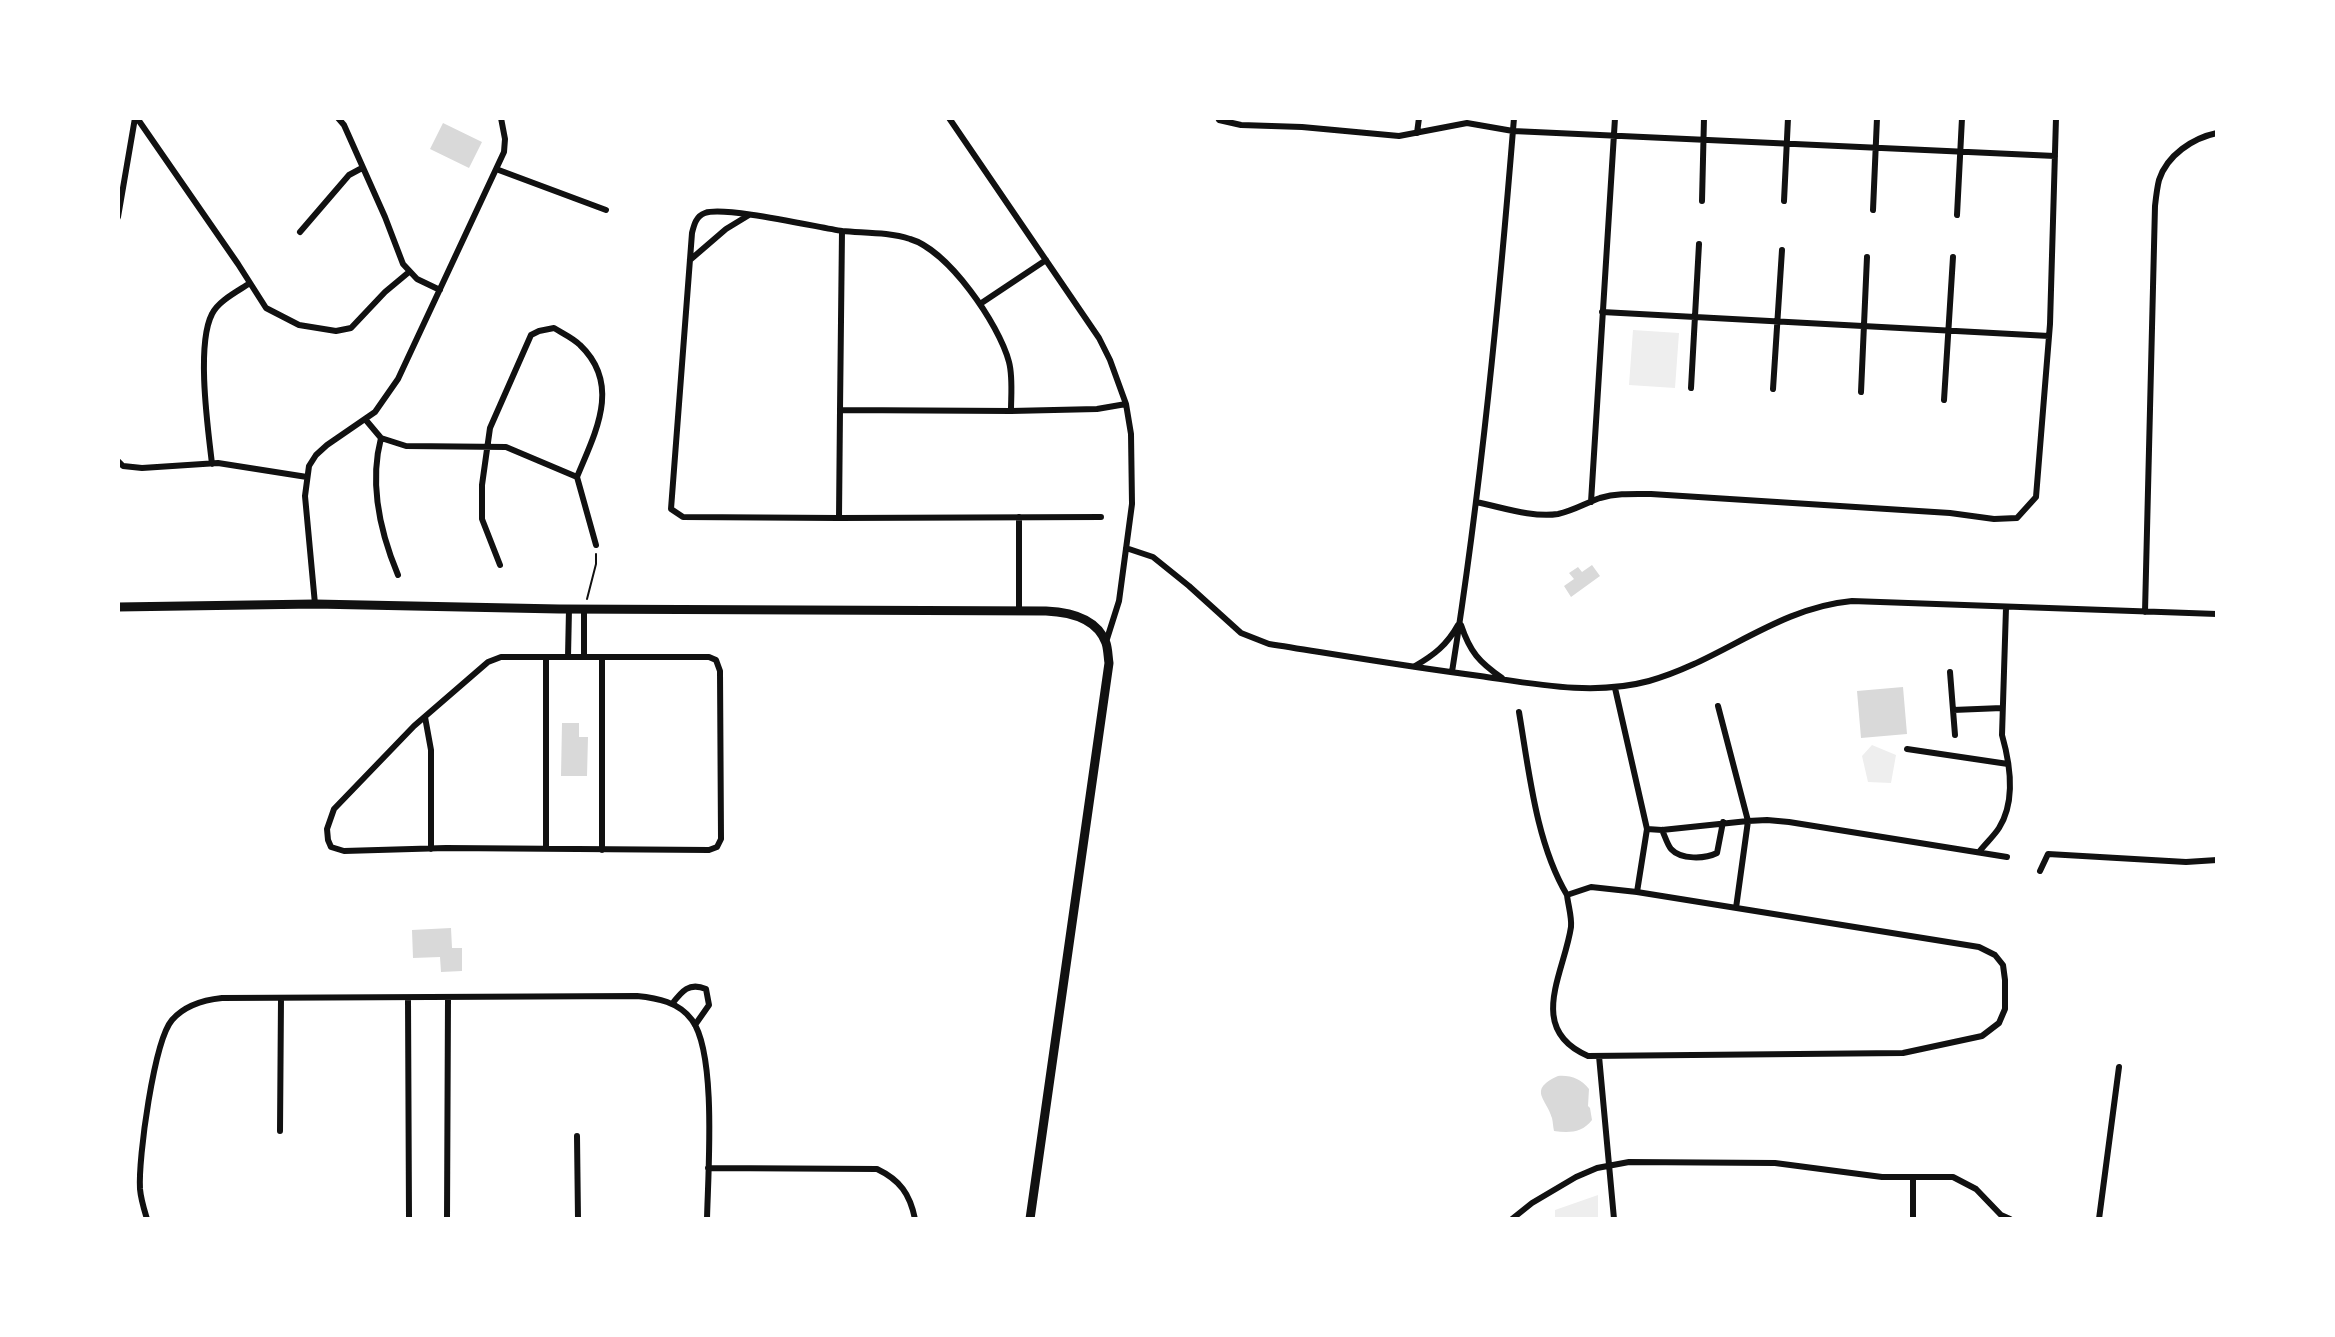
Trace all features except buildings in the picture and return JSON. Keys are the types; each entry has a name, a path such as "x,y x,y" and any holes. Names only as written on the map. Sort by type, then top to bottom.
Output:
{"main road":[{"path":"118,607 315,604 569,609 1046,611 1075,615 1091,623 1106,642 1109,663 1030,1219"}],"street":[{"path":"118,217 136,118"},
{"path":"136,118 266,308 299,325 336,331 351,328 409,272"},
{"path":"338,118 344,125 403,264 417,279 440,290"},
{"path":"315,604 305,496 309,466 316,455 375,412 398,379 504,152 501,118"},
{"path":"949,118 1099,338 1126,404 1131,434 1132,504 1119,601 1106,642"},
{"path":"1218,118 1241,125 1399,136 1467,123 1513,131 2055,156"},
{"path":"1417,133 1419,118"},
{"path":"1452,672 1494,344 1514,118"},
{"path":"1591,502 1615,118"},
{"path":"1702,201 1704,118"},
{"path":"1784,201 1788,118"},
{"path":"1873,210 1877,118"},
{"path":"1957,215 1962,118"},
{"path":"1476,502 1533,513 1557,514 1599,499 1624,494 1651,494 1950,513 1994,519 2017,518 2036,497 2049,336 2056,118"},
{"path":"2145,612 2155,206 2160,178 2174,156 2190,143 2217,133"},
{"path":"300,232 349,175 362,168"},
{"path":"496,169 606,210"},
{"path":"1011,411 1010,366 1005,347 980,304 948,263 931,248 911,239 842,231 727,211 704,213 695,221 671,509 683,517 1101,517"},
{"path":"690,260 726,229 749,215"},
{"path":"839,518 842,231"},
{"path":"1691,388 1699,244"},
{"path":"1773,389 1782,250"},
{"path":"1861,392 1867,257"},
{"path":"1944,400 1953,257"},
{"path":"980,304 1046,260"},
{"path":"212,464 204,372 210,317 216,308 250,283"},
{"path":"1602,312 2049,336"},
{"path":"500,565 482,519 482,485 490,428 531,335 539,331 554,328 580,345 597,369 603,385 599,425 577,477 596,545"},
{"path":"840,410 1011,411 1097,409 1126,404"},
{"path":"365,419 381,438 406,446 506,447 577,477"},
{"path":"381,438 376,456 376,494 384,542 398,575"},
{"path":"118,461 123,466 142,468 212,464 307,477"},
{"path":"1019,517 1019,611"},
{"path":"1126,548 1153,557 1241,633 1269,644 1546,685 1615,688 1652,680 1694,663 1790,615 1832,603 1852,601 2217,614"},
{"path":"1979,852 2000,827 2009,790 2002,735 2006,608"},
{"path":"568,657 569,609"},
{"path":"584,609 584,657"},
{"path":"1413,666 1449,641 1460,622"},
{"path":"1460,622 1467,643 1480,663 1503,679"},
{"path":"501,657 546,657 709,657 716,660 720,671 721,809 721,839 717,847 709,850 344,851 331,847 327,829 334,809 425,717 488,662 501,657"},
{"path":"546,657 546,849"},
{"path":"602,657 602,850"},
{"path":"1950,672 1955,735"},
{"path":"1615,688 1647,829 1637,892"},
{"path":"1718,706 1748,821 1736,908"},
{"path":"1953,710 2002,708"},
{"path":"1519,712 1535,804 1554,874 1567,895 1571,924 1553,995 1553,1016 1561,1036 1574,1049 1588,1056 1903,1053 1982,1036 1999,1023 2005,1009 2003,965 1995,955 1979,947 1637,892 1591,887 1567,895"},
{"path":"425,717 431,750 431,849"},
{"path":"1907,749 2008,764"},
{"path":"1647,829 1723,822 1789,822 2007,857"},
{"path":"1662,830 1672,850 1681,855 1709,858 1717,853 1723,822"},
{"path":"2040,871 2048,854 2186,862 2217,860"},
{"path":"672,1004 688,987 694,985 706,989 709,1005 695,1025"},
{"path":"147,1219 140,1187 141,1159 155,1061 161,1039 171,1021 194,1004 205,1000 281,998 637,996 658,998 679,1007 695,1025 702,1039 708,1080 707,1219"},
{"path":"280,1131 281,998"},
{"path":"408,998 409,1219"},
{"path":"447,1219 448,998"},
{"path":"1599,1056 1614,1219"},
{"path":"2099,1219 2119,1067"},
{"path":"577,1136 578,1219"},
{"path":"1512,1219 1532,1203 1576,1177 1629,1162 1775,1163 1882,1177 1953,1177 1976,1189 2001,1215 2010,1219"},
{"path":"708,1168 877,1169 898,1182 908,1193 915,1219"},
{"path":"1913,1178 1913,1219"}],"path":[{"path":"584,609 596,564 596,545"}],"shaded area":[{"path":"443,123 482,142 469,168 430,149"},
{"path":"1633,330 1679,333 1675,388 1629,385"},
{"path":"1592,565 1600,576 1571,597 1564,586 1574,579 1569,573 1578,567 1582,572"},
{"path":"1903,687 1907,734 1861,738 1857,691"},
{"path":"562,723 579,723 579,737 588,737 587,776 561,776"},
{"path":"1872,745 1896,755 1891,783 1868,782 1862,756"},
{"path":"451,928 452,948 462,948 462,971 441,972 440,957 413,958 412,930"},
{"path":"1558,1076 1575,1078 1589,1089 1588,1106 1592,1120 1580,1130 1554,1131 1541,1090"},
{"path":"1598,1195 1598,1219 1555,1219 1555,1210"}]}
